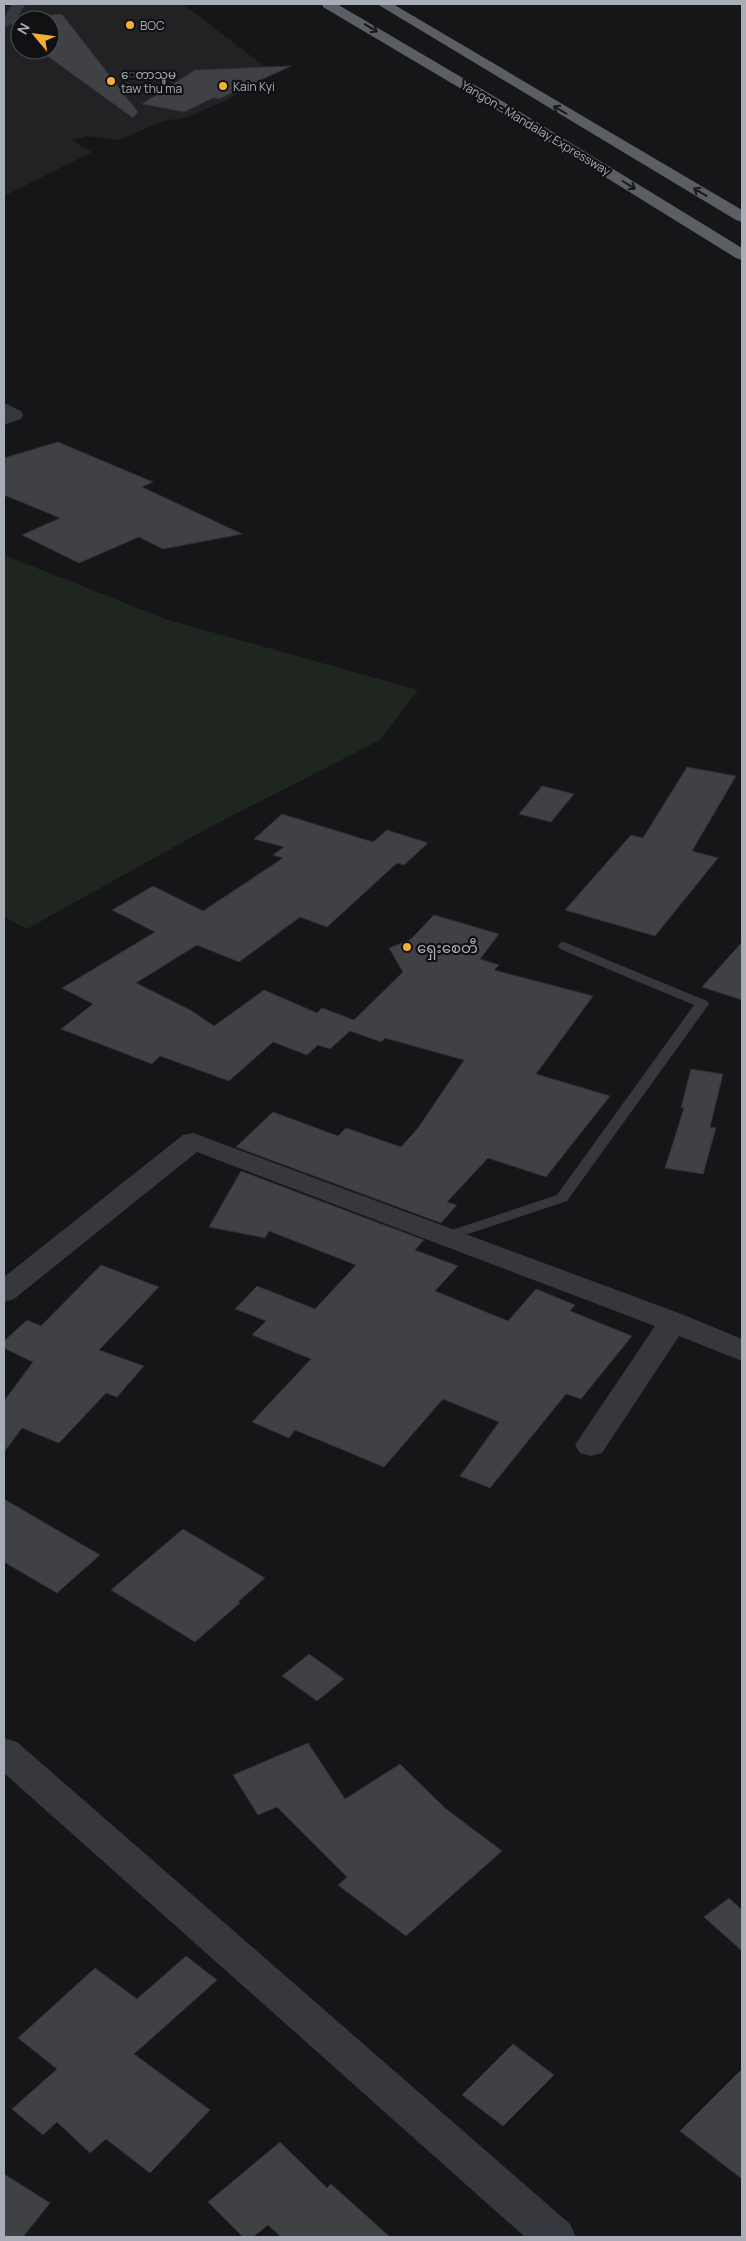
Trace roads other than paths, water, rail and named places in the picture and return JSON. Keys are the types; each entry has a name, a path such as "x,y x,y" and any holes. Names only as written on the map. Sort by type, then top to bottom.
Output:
{"highway":[{"name":"Yangon - Mandalay Expressway","path":"328,4 507,110 742,255"},
{"name":"Yangon - Mandalay Expressway","path":"384,4 742,217"}],"street":[{"path":"4,23 10,20 18,4"},
{"path":"4,409 14,415 4,419"},
{"path":"4,1292 193,1141 673,1322 742,1352"},
{"path":"591,1445 673,1322"},
{"path":"4,1752 554,2237"}],"lane":[{"path":"448,1236 562,1198 702,1004 564,946"}],"place":[{"name":"BOC","path":"130,25"},
{"name":"ေတာသူမ taw thu ma","path":"111,81"},
{"name":"Kain Kyi","path":"223,86"},
{"name":"ရှေးစေတီ","path":"407,947"}]}
